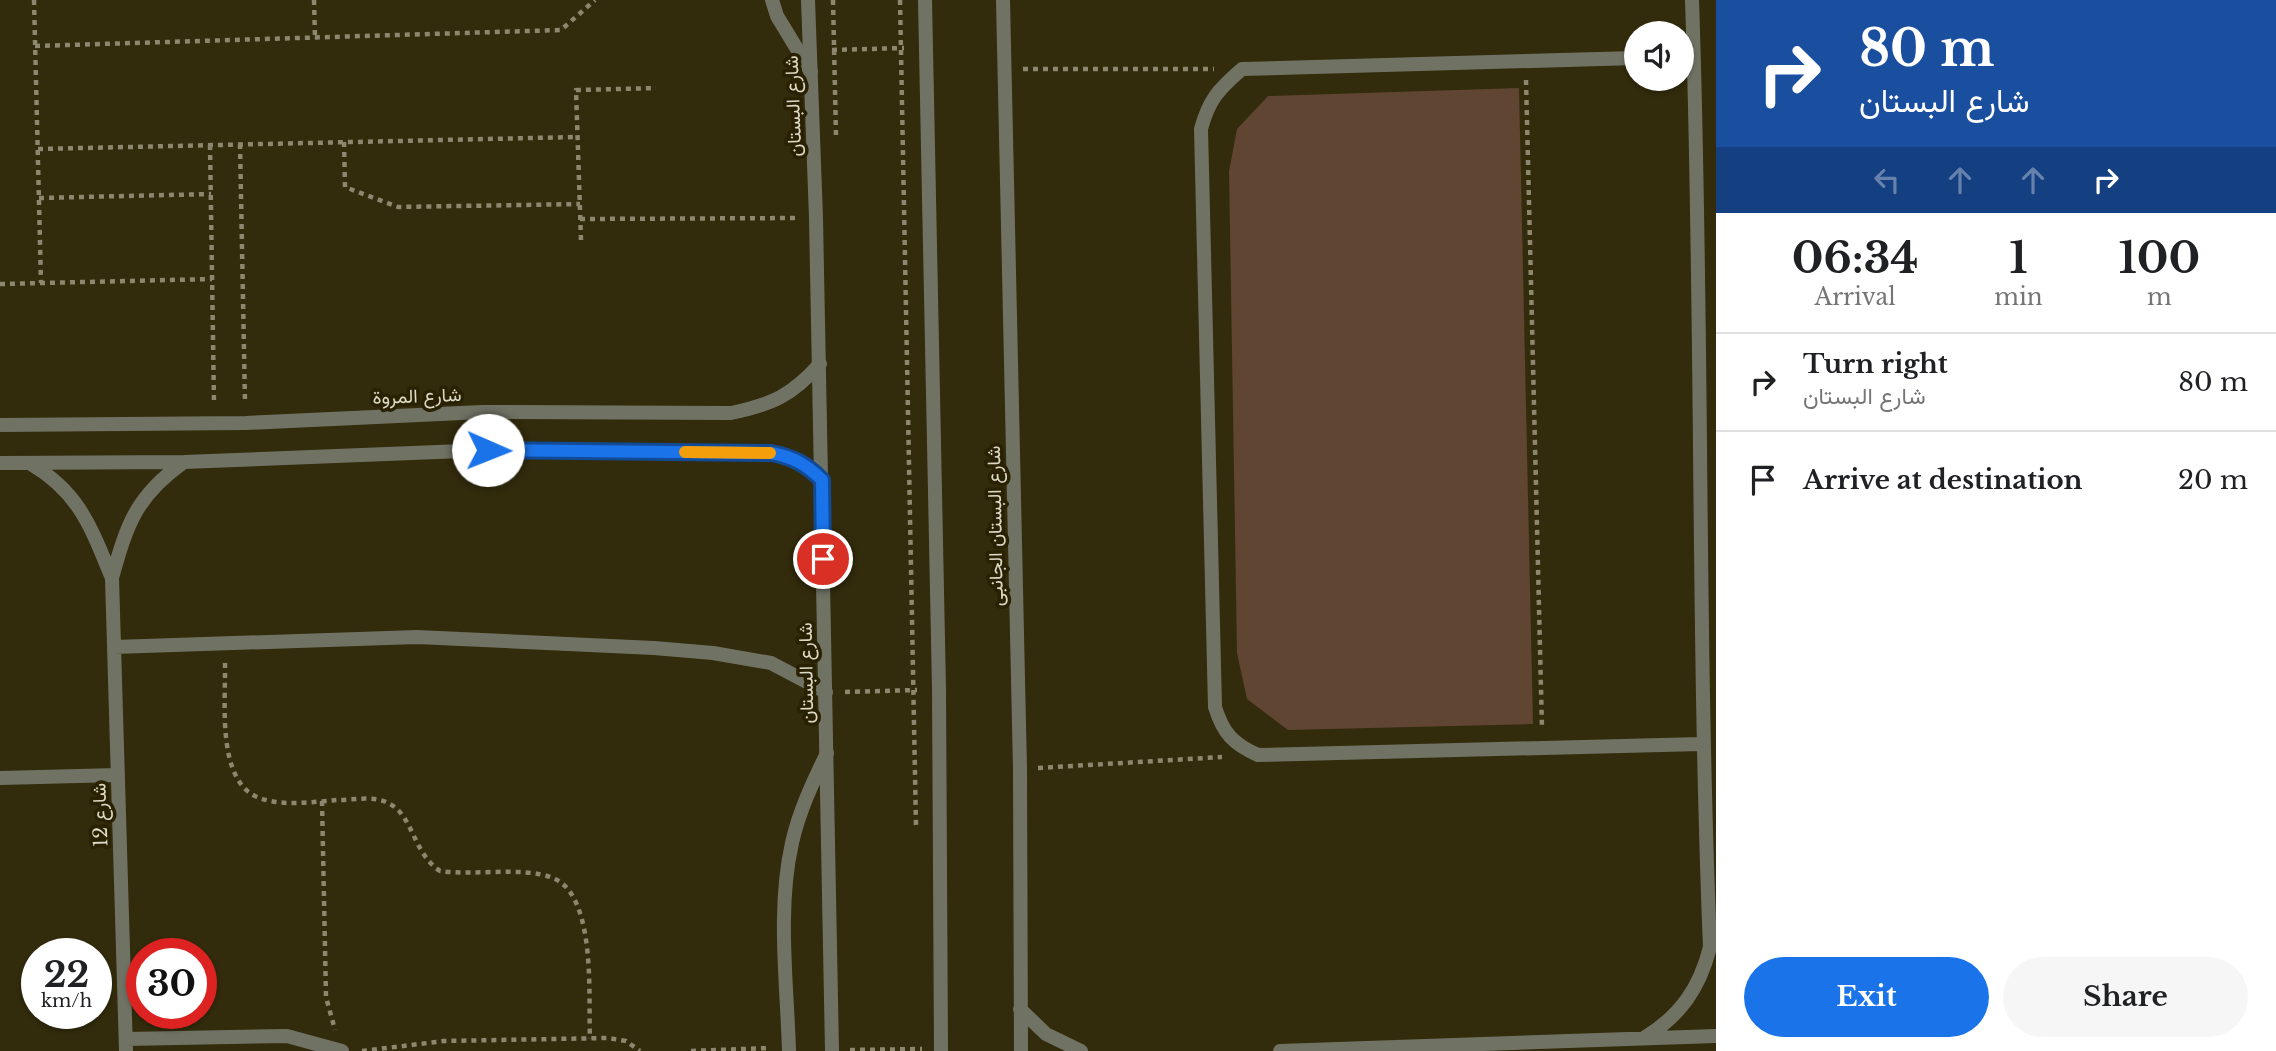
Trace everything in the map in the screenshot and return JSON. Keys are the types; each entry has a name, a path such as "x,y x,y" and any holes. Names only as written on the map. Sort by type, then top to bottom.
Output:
{"street":[{"path":"772,0 777,16 811,72"},
{"name":"شارع البستان","path":"808,0 820,364 832,1051"},
{"path":"925,0 939,689 941,1050"},
{"name":"شارع البستان الجانبى","path":"1003,0 1020,769 1021,1051"},
{"path":"1690,21 1692,0"},
{"path":"1624,58 1242,69 1223,86 1207,106 1201,130 1215,707 1220,726 1234,745 1258,755 1702,744"},
{"path":"1644,1038 1662,1027 1690,997 1713,947 1702,744 1709,512 1690,91"},
{"name":"شارع المروة","path":"0,425 215,423 483,412 731,413 766,406 797,389 820,364"},
{"path":"0,463 184,463 488,450 771,453 790,457 808,466 822,480"},
{"name":"شارع 12","path":"30,463 52,477 71,495 86,517 112,578"},
{"name":"شارع 12","path":"126,1045 112,578 124,534 137,505 158,481 184,463"},
{"path":"114,647 417,637 701,652 771,663 826,692"},
{"path":"789,1049 785,891 792,842 806,796 827,752"},
{"path":"0,778 118,775"},
{"path":"1020,1009 1046,1034 1081,1051"},
{"path":"126,1045 287,1036 342,1051"},
{"path":"1280,1051 1578,1046 1644,1038 1716,1036"}],"path":[{"path":"34,0 41,283"},
{"path":"314,0 315,37"},
{"path":"35,46 561,30 595,0"},
{"path":"900,0 917,835"},
{"path":"810,51 926,48"},
{"path":"1525,61 1542,747"},
{"path":"1004,69 1242,69"},
{"path":"581,240 576,90 656,88"},
{"path":"38,149 577,137"},
{"path":"344,142 345,187 398,207 580,205"},
{"path":"240,144 246,422"},
{"path":"210,145 215,423"},
{"path":"39,198 211,194"},
{"path":"580,219 816,218"},
{"path":"0,284 212,279"},
{"path":"224,644 228,756 237,780 256,797 280,803 371,799 393,805 402,813 426,861 440,871 554,878 576,897 585,924 590,1039"},
{"path":"826,692 939,689"},
{"path":"1020,769 1258,755"},
{"path":"322,801 326,997 338,1036"},
{"path":"921,1036 922,1050"},
{"path":"360,1051 444,1041 590,1039 626,1041 640,1051"},
{"path":"691,1051 789,1049"},
{"path":"832,1051 941,1050"}],"shaded area":[{"path":"1519,88 1533,724 1288,730 1247,699 1237,653 1229,171 1237,129 1268,96"}],"slow traffic":[{"path":"685,452 770,453"}],"route":[{"path":"488,450 771,453 790,457 808,466 822,480 823,559"}]}
